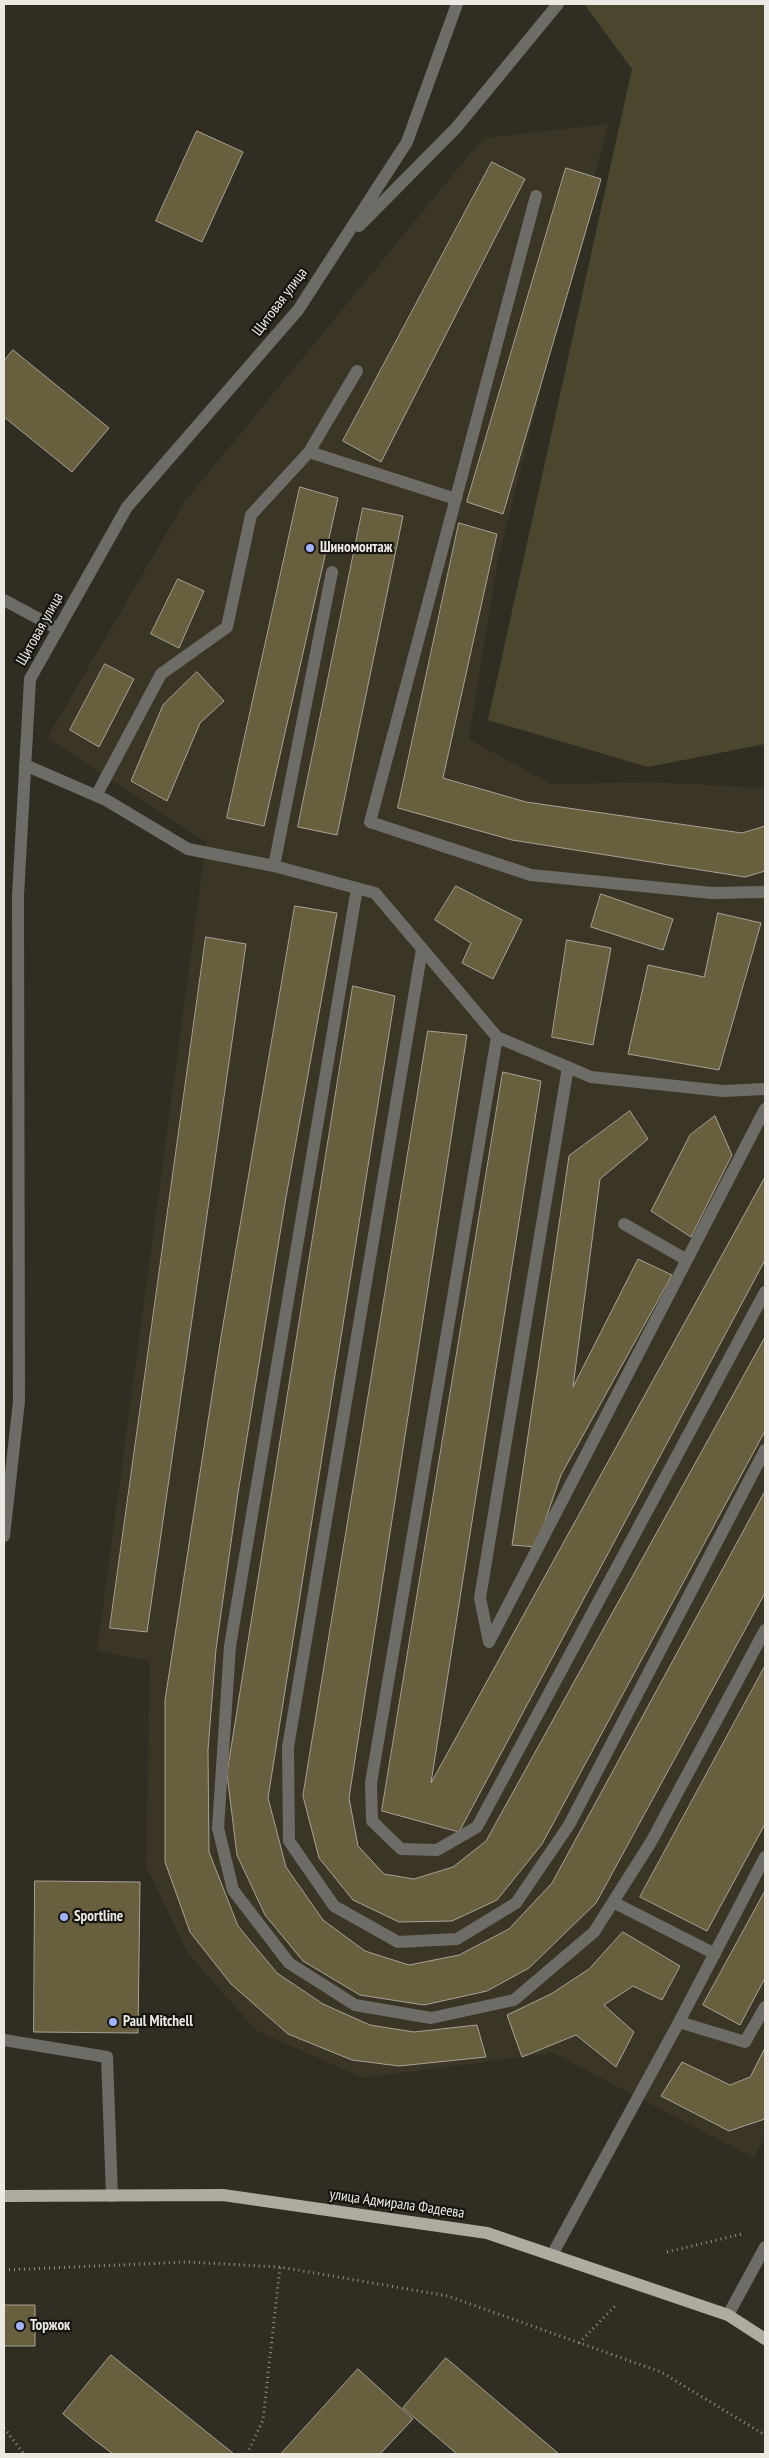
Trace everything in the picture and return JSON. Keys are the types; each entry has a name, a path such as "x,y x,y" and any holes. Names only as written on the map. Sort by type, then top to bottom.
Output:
{"main road":[{"name":"улица Адмирала Фадеева","path":"4,2196 223,2195 487,2234 728,2315 765,2339"}],"street":[{"name":"Щитовая улица","path":"4,1536 19,1401 18,896 30,679 127,507 298,310 407,142 457,4"},
{"path":"340,246 456,128 558,4"},
{"path":"536,196 370,822 531,875 712,893 765,892"},
{"path":"96,796 161,674 227,627 251,515 309,452 357,371"},
{"path":"309,452 456,499"},
{"path":"274,866 332,572"},
{"path":"4,600 58,629"},
{"path":"25,765 96,796 188,849 274,866 375,893 497,1037 592,1078 723,1091 765,1090"},
{"path":"357,888 230,1646 218,1828 233,1890 289,1963 356,2005 430,2018 514,2000 594,1932 651,1842 765,1630"},
{"path":"422,949 288,1746 289,1841 334,1906 398,1942 457,1939 516,1903 569,1826 765,1450"},
{"path":"497,1037 371,1783 372,1821 401,1849 438,1850 477,1827 765,1292"},
{"path":"568,1067 480,1598 490,1642 765,1109"},
{"path":"624,1224 687,1260"},
{"path":"552,2255 679,2022 765,1857"},
{"path":"613,1902 715,1954"},
{"path":"679,2022 745,2042 765,2007"},
{"path":"4,2040 107,2057 112,2196"},
{"path":"728,2315 765,2247"}],"path":[{"path":"667,2252 749,2232"},
{"path":"4,2270 187,2262 280,2267 448,2296 661,2372 765,2435"},
{"path":"247,2454 263,2420 280,2267"},
{"path":"579,2343 621,2300"},
{"path":"4,2428 24,2454"}],"shaded area":[{"path":"584,4 765,4 765,744 648,767 488,720 632,69"},
{"path":"608,124 498,559 469,739 551,784 653,782 765,788 765,2138 754,2158 553,2053 363,2078 257,2031 188,1954 146,1866 150,1661 97,1651 206,842 47,738 185,501 483,138"}],"building":[{"path":"197,131 243,152 202,242 156,221"},
{"path":"492,162 525,179 381,462 343,441"},
{"path":"566,168 601,179 503,514 467,502"},
{"path":"13,350 109,428 72,472 4,417 4,361"},
{"path":"300,487 338,498 264,826 227,818"},
{"path":"363,508 403,516 337,835 298,827"},
{"path":"459,523 497,534 443,778 526,802 742,833 765,826 765,871 745,877 512,840 398,808"},
{"path":"178,579 204,591 179,648 151,634"},
{"path":"105,664 134,679 99,747 70,730"},
{"path":"197,672 224,701 200,723 167,801 131,781 163,705"},
{"path":"456,886 522,920 493,979 462,963 471,943 435,920"},
{"path":"601,894 673,919 663,950 591,927"},
{"path":"295,906 337,913 285,1203 238,1493 216,1649 208,1750 209,1852 238,1926 277,1973 323,2004 370,2025 414,2032 477,2025 486,2057 399,2066 352,2060 288,2034 231,1984 190,1932 165,1862 165,1700 221,1337"},
{"path":"718,913 761,923 719,1070 628,1054 648,965 704,977"},
{"path":"206,937 246,944 147,1632 110,1628"},
{"path":"567,940 611,948 593,1045 552,1037"},
{"path":"353,986 395,996 268,1798 286,1867 323,1920 365,1951 409,1965 459,1955 509,1929 552,1883 765,1491 765,1593 596,1903 529,1968 487,1991 424,2005 360,1995 303,1961 265,1915 237,1855 227,1774"},
{"path":"428,1031 467,1035 349,1798 358,1846 384,1874 414,1879 453,1867 486,1841 765,1337 765,1431 542,1844 497,1900 452,1921 399,1922 353,1900 319,1858 303,1796"},
{"path":"503,1072 541,1081 431,1783 765,1177 765,1260 459,1832 382,1811"},
{"path":"630,1111 648,1139 600,1179 573,1387 638,1259 672,1275 561,1475 536,1547 512,1545 569,1156"},
{"path":"715,1116 732,1155 691,1237 651,1211 690,1135"},
{"path":"765,1666 765,1824 707,1931 640,1897"},
{"path":"35,1881 140,1882 138,2033 34,2032"},
{"path":"765,1891 765,1978 740,2025 703,2005"},
{"path":"623,1932 680,1966 662,2000 633,1986 604,2005 634,2032 616,2067 576,2035 522,2057 507,2015 551,1994 589,1969"},
{"path":"765,2048 765,2119 729,2131 661,2096 682,2062 730,2085 750,2077"},
{"name":"Торжок","path":"4,2305 35,2305 35,2346 4,2346"},
{"path":"111,2355 234,2454 113,2454 93,2439 63,2414"},
{"path":"446,2358 559,2454 457,2454 403,2408"},
{"path":"358,2369 413,2419 380,2454 281,2454"}],"place":[{"name":"Шиномонтаж","path":"310,548"},
{"name":"Sportline","path":"64,1917"},
{"name":"Paul Mitchell","path":"113,2022"},
{"name":"Торжок","path":"20,2326"}]}
